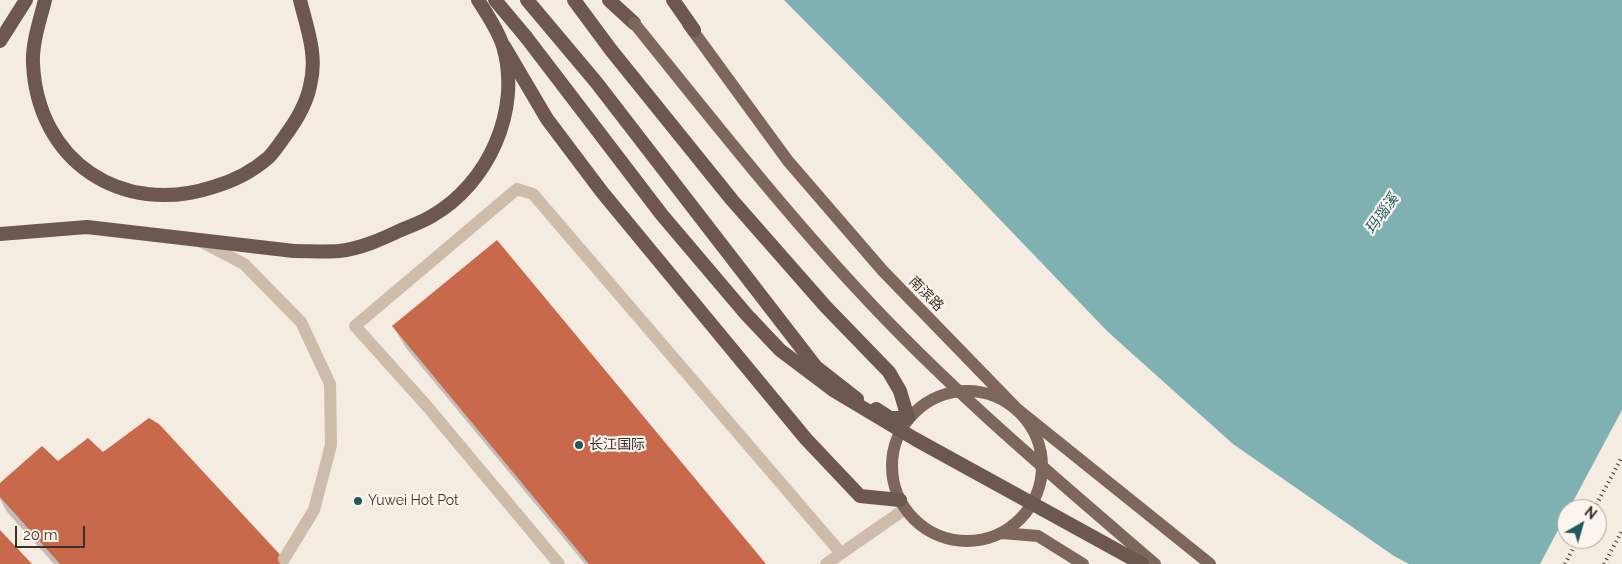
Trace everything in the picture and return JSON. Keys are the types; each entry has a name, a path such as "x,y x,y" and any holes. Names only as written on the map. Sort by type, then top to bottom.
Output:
{"highway":[{"path":"0,42 26,0"},
{"path":"45,0 33,61 36,94 44,119 62,148 79,166 107,184 147,195 189,195 240,179 270,156 299,118 311,84 312,46 300,0"},
{"path":"0,234 87,227 294,250 340,251 384,238 432,216 467,188 494,148 507,110 508,74 503,46 488,15 477,0"},
{"path":"477,0 547,119 602,192 806,439 860,496 902,505"},
{"path":"495,0 526,37 662,215 746,314 780,350 841,395 1142,564"},
{"path":"527,0 596,82 816,367 857,398 890,418 908,418 900,391 889,372 826,307 738,207 611,50 574,0"},
{"path":"564,0 611,50"},
{"path":"609,0 634,24"},
{"path":"673,0 694,30"}],"main road":[{"path":"614,0 744,159 858,290 959,390 1156,564"},
{"name":"南滨路","path":"667,0 694,30 788,161 882,271 1017,409 1210,564"},
{"path":"972,390 1005,400 1017,409 1029,422 1040,444 1043,467 1039,490 1018,523 1002,533 976,541 946,539 924,530 902,505 892,481 893,448 908,418 925,402 942,394 972,390"},
{"path":"1002,533 1038,536 1083,564"}],"street":[{"path":"559,564 426,405 355,326 517,189 533,194 840,552"},
{"path":"196,239 244,264 301,322 330,384 331,445 314,510 284,559"},
{"path":"826,564 902,505"}],"water":[{"name":"玛瑙溪","path":"784,0 1622,0 1622,564 1409,564 1394,556 1233,444 1108,332 937,154"}],"pier":[{"path":"1622,410 1622,564 1540,564 1557,532 1557,549 1607,549 1607,499 1574,499"}],"building":[{"name":"长江国际","path":"497,240 766,564 589,564 392,326"},
{"path":"149,418 159,424 284,559 280,564 60,564 0,497 0,483 42,446 58,461 88,438 103,452"},
{"path":"0,530 32,564 0,564"}],"railway":[{"path":"1599,499 1622,457"},
{"path":"1604,564 1622,531"},
{"path":"1565,564 1573,549"}],"place":[{"name":"长江国际","path":"579,445"},
{"name":"Yuwei Hot Pot","path":"358,501"}]}
